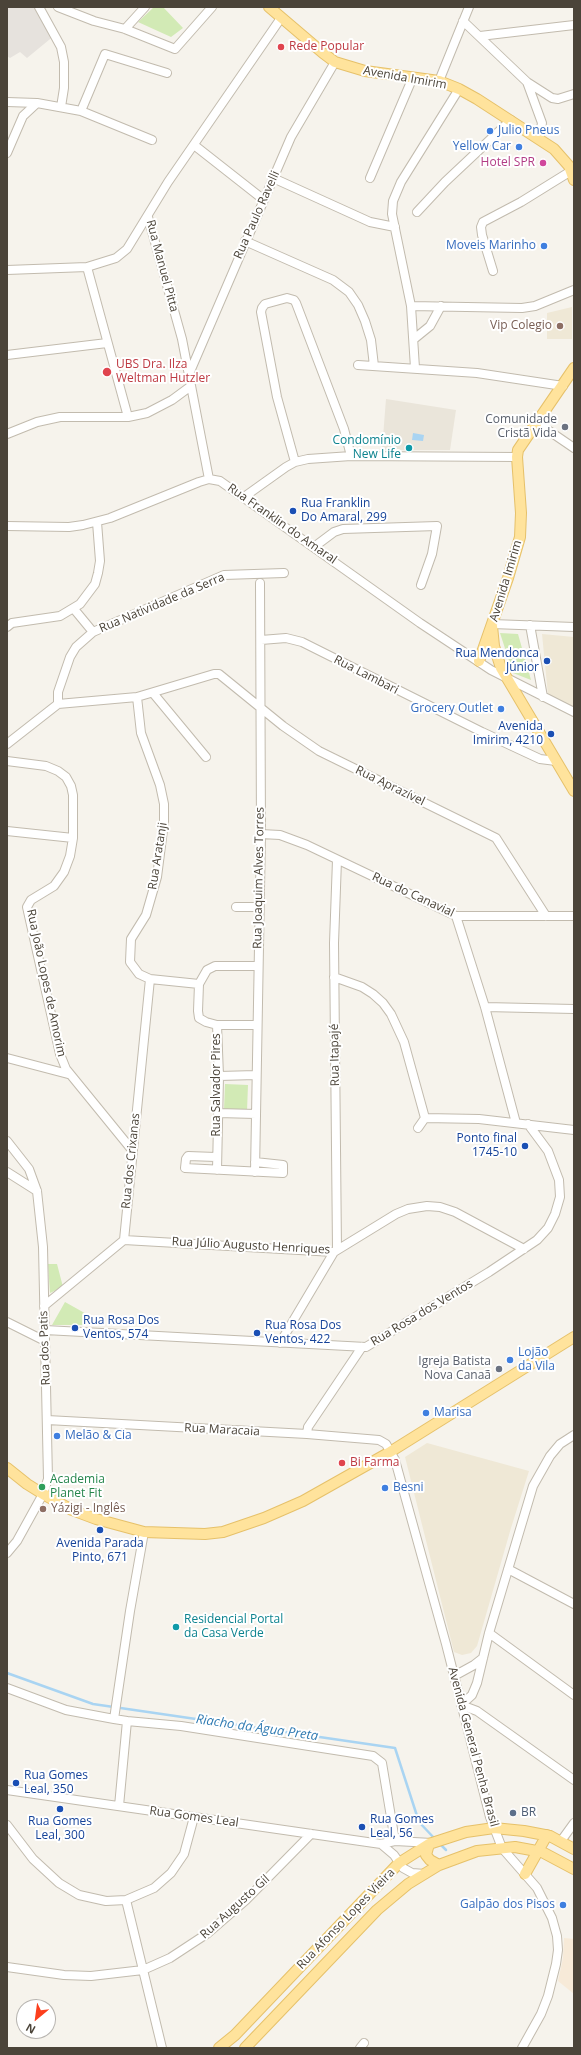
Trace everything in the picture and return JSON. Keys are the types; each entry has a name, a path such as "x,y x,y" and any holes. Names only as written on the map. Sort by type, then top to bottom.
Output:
{"main road":[{"name":"Avenida Imirim","path":"269,7 335,62 365,71 438,81 459,89 539,138 562,157 572,176"},
{"name":"Avenida Imirim","path":"574,368 521,445 517,457 521,513 520,537 492,624 494,646 506,679 574,791"},
{"path":"479,661 492,624"},
{"path":"7,1468 27,1484 43,1494 72,1510 96,1520 144,1532 199,1534 223,1532 264,1518 303,1501 390,1452 574,1337"},
{"name":"Rua Afonso Lopes Vieira","path":"219,2048 235,2035 399,1863 431,1843 466,1832 494,1828 547,1835 561,1840 574,1849"},
{"path":"525,1874 547,1835"},
{"path":"431,1843 426,1855 430,1860 439,1866"},
{"name":"Rua Afonso Lopes Vieira","path":"245,2048 377,1910 408,1884 439,1866 468,1853 515,1847 538,1851 555,1857 574,1869"}],"street":[{"path":"39,7 61,47 64,62 64,88 61,107"},
{"path":"58,7 69,9 94,21 125,29 175,48 212,7"},
{"path":"125,29 145,7"},
{"path":"438,81 469,7"},
{"name":"Rua Manuel Pitta","path":"209,479 182,339 148,217 168,182 281,18"},
{"path":"463,21 527,82 552,98 558,99 574,94"},
{"path":"480,36 574,25"},
{"path":"81,111 104,54 167,73"},
{"name":"Rua Paulo Ravelli","path":"189,374 245,241 292,136 335,62"},
{"path":"370,178 413,77"},
{"path":"527,82 542,123 539,138"},
{"path":"416,368 411,306 392,214 393,201 401,182 459,89"},
{"path":"7,102 37,103 81,111 152,140"},
{"path":"7,153 23,116 37,103"},
{"path":"417,212 445,182 511,120"},
{"path":"194,145 264,200"},
{"path":"493,271 482,235 481,227 483,222 572,176"},
{"path":"273,178 370,222 395,227"},
{"path":"7,270 87,267 116,258 127,249 148,217"},
{"path":"245,241 333,280 349,292 358,304 365,321 371,340 374,366"},
{"path":"87,267 128,417"},
{"path":"411,306 522,308 535,306 574,290"},
{"path":"295,462 277,397 261,312 265,304 287,298 291,298 296,303 344,429 351,456"},
{"path":"414,339 430,326 441,306"},
{"path":"7,355 107,343"},
{"path":"358,365 477,372 563,386"},
{"path":"7,434 37,422 60,417 128,417 147,413 157,409 191,386"},
{"path":"536,422 574,448"},
{"path":"244,497 295,462 308,459 351,456 517,457"},
{"path":"7,526 69,527 97,522 209,479"},
{"name":"Rua Franklin do Amaral","path":"209,479 220,481 244,497 420,623 506,679 574,712"},
{"path":"7,626 12,623 60,616 74,609 89,594 98,573 100,561 97,522"},
{"path":"314,547 334,532 343,529 437,526 432,554 421,585"},
{"name":"Rua Natividade da Serra","path":"58,704 58,692 70,657 76,647 93,632 224,575 284,573"},
{"name":"Rua Joaquim Alves Torres","path":"255,1172 260,834 260,583"},
{"path":"74,609 93,632"},
{"path":"492,624 574,627"},
{"path":"530,625 543,697"},
{"name":"Rua Lambari","path":"261,640 286,638 302,642 482,732 540,759 556,761"},
{"name":"Rua Aprazível","path":"152,693 214,674 224,677 260,708 319,751 496,838 546,916"},
{"path":"7,744 58,704 137,697 152,693 206,757"},
{"name":"Rua Aratanji","path":"137,697 141,734 160,786 164,804 164,822 157,877 146,915 131,939 129,950 130,962 133,969 139,974 150,979 199,984"},
{"name":"Rua João Lopes de Amorim","path":"7,761 46,766 58,771 66,777 73,795 73,838 70,856 60,879 54,886 31,900 27,907 60,1054 68,1074 132,1150"},
{"path":"7,830 73,838"},
{"name":"Rua do Canavial","path":"260,834 280,835 295,840 456,916 574,916"},
{"name":"Rua Itapajé","path":"335,1251 334,977 337,860"},
{"path":"236,907 259,907"},
{"path":"456,916 485,1007 516,1123"},
{"path":"199,984 207,970 215,966 258,966"},
{"path":"334,977 362,987 373,994 383,1002 391,1014 404,1042 425,1118"},
{"name":"Rua dos Crixanas","path":"124,1240 150,979"},
{"name":"Rua Salvador Pires","path":"199,984 199,1018 217,1025 219,1076 216,1170"},
{"path":"485,1007 574,1009"},
{"path":"217,1025 257,1025"},
{"path":"7,1058 68,1074"},
{"path":"219,1076 256,1075"},
{"path":"218,1113 256,1114"},
{"path":"425,1118 479,1119 574,1130"},
{"path":"418,1128 425,1118"},
{"name":"Rua Rosa dos Ventos","path":"45,1330 366,1347 524,1249 537,1240 548,1228 555,1214 560,1197 559,1180 554,1165 544,1146 528,1124"},
{"name":"Rua dos Patis","path":"7,1141 29,1169 37,1191 43,1247 48,1479 43,1494 17,1541 7,1553"},
{"path":"216,1157 188,1156 186,1159 185,1168 283,1173 283,1165 255,1162"},
{"path":"7,1172 37,1191"},
{"name":"Rua Júlio Augusto Henriques","path":"124,1240 335,1251 396,1214 408,1209 427,1206 440,1207 455,1212 524,1249"},
{"path":"44,1306 124,1240"},
{"path":"280,1343 335,1251"},
{"path":"7,1322 45,1341"},
{"path":"307,1434 308,1427 362,1347"},
{"name":"Rua Maracaia","path":"47,1420 307,1434 379,1440 386,1444 390,1452"},
{"path":"574,1435 560,1444 550,1456 533,1486 489,1633 477,1683 472,1695 461,1705 477,1711 574,1780"},
{"name":"Avenida General Penha Brasil","path":"390,1452 397,1468 454,1676 476,1769 494,1828 502,1848 537,1888 552,1918 558,1950 548,1996 541,2014 522,2048"},
{"path":"114,1720 130,1611 144,1532"},
{"path":"508,1570 574,1604"},
{"path":"489,1633 574,1695"},
{"path":"454,1676 474,1665 483,1658"},
{"path":"7,1688 66,1710 114,1720 181,1726 366,1754 378,1759 382,1764 395,1841"},
{"path":"119,1806 127,1721"},
{"name":"Rua Gomes Leal","path":"7,1790 381,1844 395,1841 431,1843"},
{"path":"7,1825 33,1859 59,1883 79,1895 106,1901 126,1900 154,1888 171,1873 184,1854 194,1817"},
{"path":"561,1840 574,1823"},
{"name":"Rua Augusto Gil","path":"7,1967 64,1975 91,1976 143,1970 170,1958 208,1934 311,1834"},
{"path":"381,1844 399,1863 412,1873 425,1874"},
{"path":"126,1900 162,2048"}],"shaded area":[{"path":"7,7 37,7 55,35 27,58 20,52 10,58 7,56"},
{"name":"Vip Colegio","path":"572,307 572,339 547,339 547,313"},
{"path":"386,399 456,410 450,450 382,450"},
{"path":"542,634 574,637 574,707 548,695"},
{"path":"427,1443 529,1471 477,1646 471,1653 462,1655 454,1652 405,1457"},
{"path":"564,1938 574,1939 574,1994 558,1981 563,1958"}],"green space":[{"path":"154,7 163,7 183,28 171,37 138,22"},
{"path":"500,633 518,634 531,680 513,673"},
{"path":"225,1084 248,1085 247,1111 224,1110"},
{"path":"48,1264 57,1264 63,1287 50,1293"},
{"path":"65,1302 90,1316 85,1325 52,1325"}],"water":[{"path":"413,433 424,435 423,441 412,440"}],"waterway":[{"name":"Riacho da Água Preta","path":"7,1673 93,1704 395,1748 419,1822 435,1839"},
{"name":"Riacho da Água Preta","path":"440,1844 446,1850"}],"place":[{"name":"Rede Popular","path":"281,47"},
{"name":"Julio Pneus","path":"490,131"},
{"name":"Yellow Car","path":"519,147"},
{"name":"Hotel SPR","path":"543,163"},
{"name":"Moveis Marinho","path":"544,246"},
{"name":"Vip Colegio","path":"560,326"},
{"name":"UBS Dra. Ilza Weltman Hutzler","path":"107,372"},
{"name":"Comunidade Cristã Vida","path":"565,427"},
{"name":"Condomínio New Life","path":"409,448"},
{"name":"Rua Franklin Do Amaral, 299","path":"293,511"},
{"name":"Rua Mendonca Júnior","path":"547,661"},
{"name":"Grocery Outlet","path":"501,709"},
{"name":"Avenida Imirim, 4210","path":"551,734"},
{"name":"Ponto final 1745-10","path":"525,1146"},
{"name":"Rua Rosa Dos Ventos, 574","path":"75,1328"},
{"name":"Rua Rosa Dos Ventos, 422","path":"257,1333"},
{"name":"Lojão da Vila","path":"510,1360"},
{"name":"Igreja Batista Nova Canaã","path":"499,1369"},
{"name":"Marisa","path":"426,1413"},
{"name":"Melão & Cia","path":"57,1436"},
{"name":"Bi Farma","path":"342,1463"},
{"name":"Academia Planet Fit","path":"42,1487"},
{"name":"Besni","path":"385,1488"},
{"name":"Yázigi - Inglês","path":"43,1509"},
{"name":"Avenida Parada Pinto, 671","path":"100,1530"},
{"name":"Residencial Portal da Casa Verde","path":"176,1627"},
{"name":"Rua Gomes Leal, 350","path":"16,1783"},
{"name":"Rua Gomes Leal, 300","path":"60,1809"},
{"name":"BR","path":"513,1813"},
{"name":"Rua Gomes Leal, 56","path":"362,1827"},
{"name":"Galpão dos Pisos","path":"563,1905"}]}
